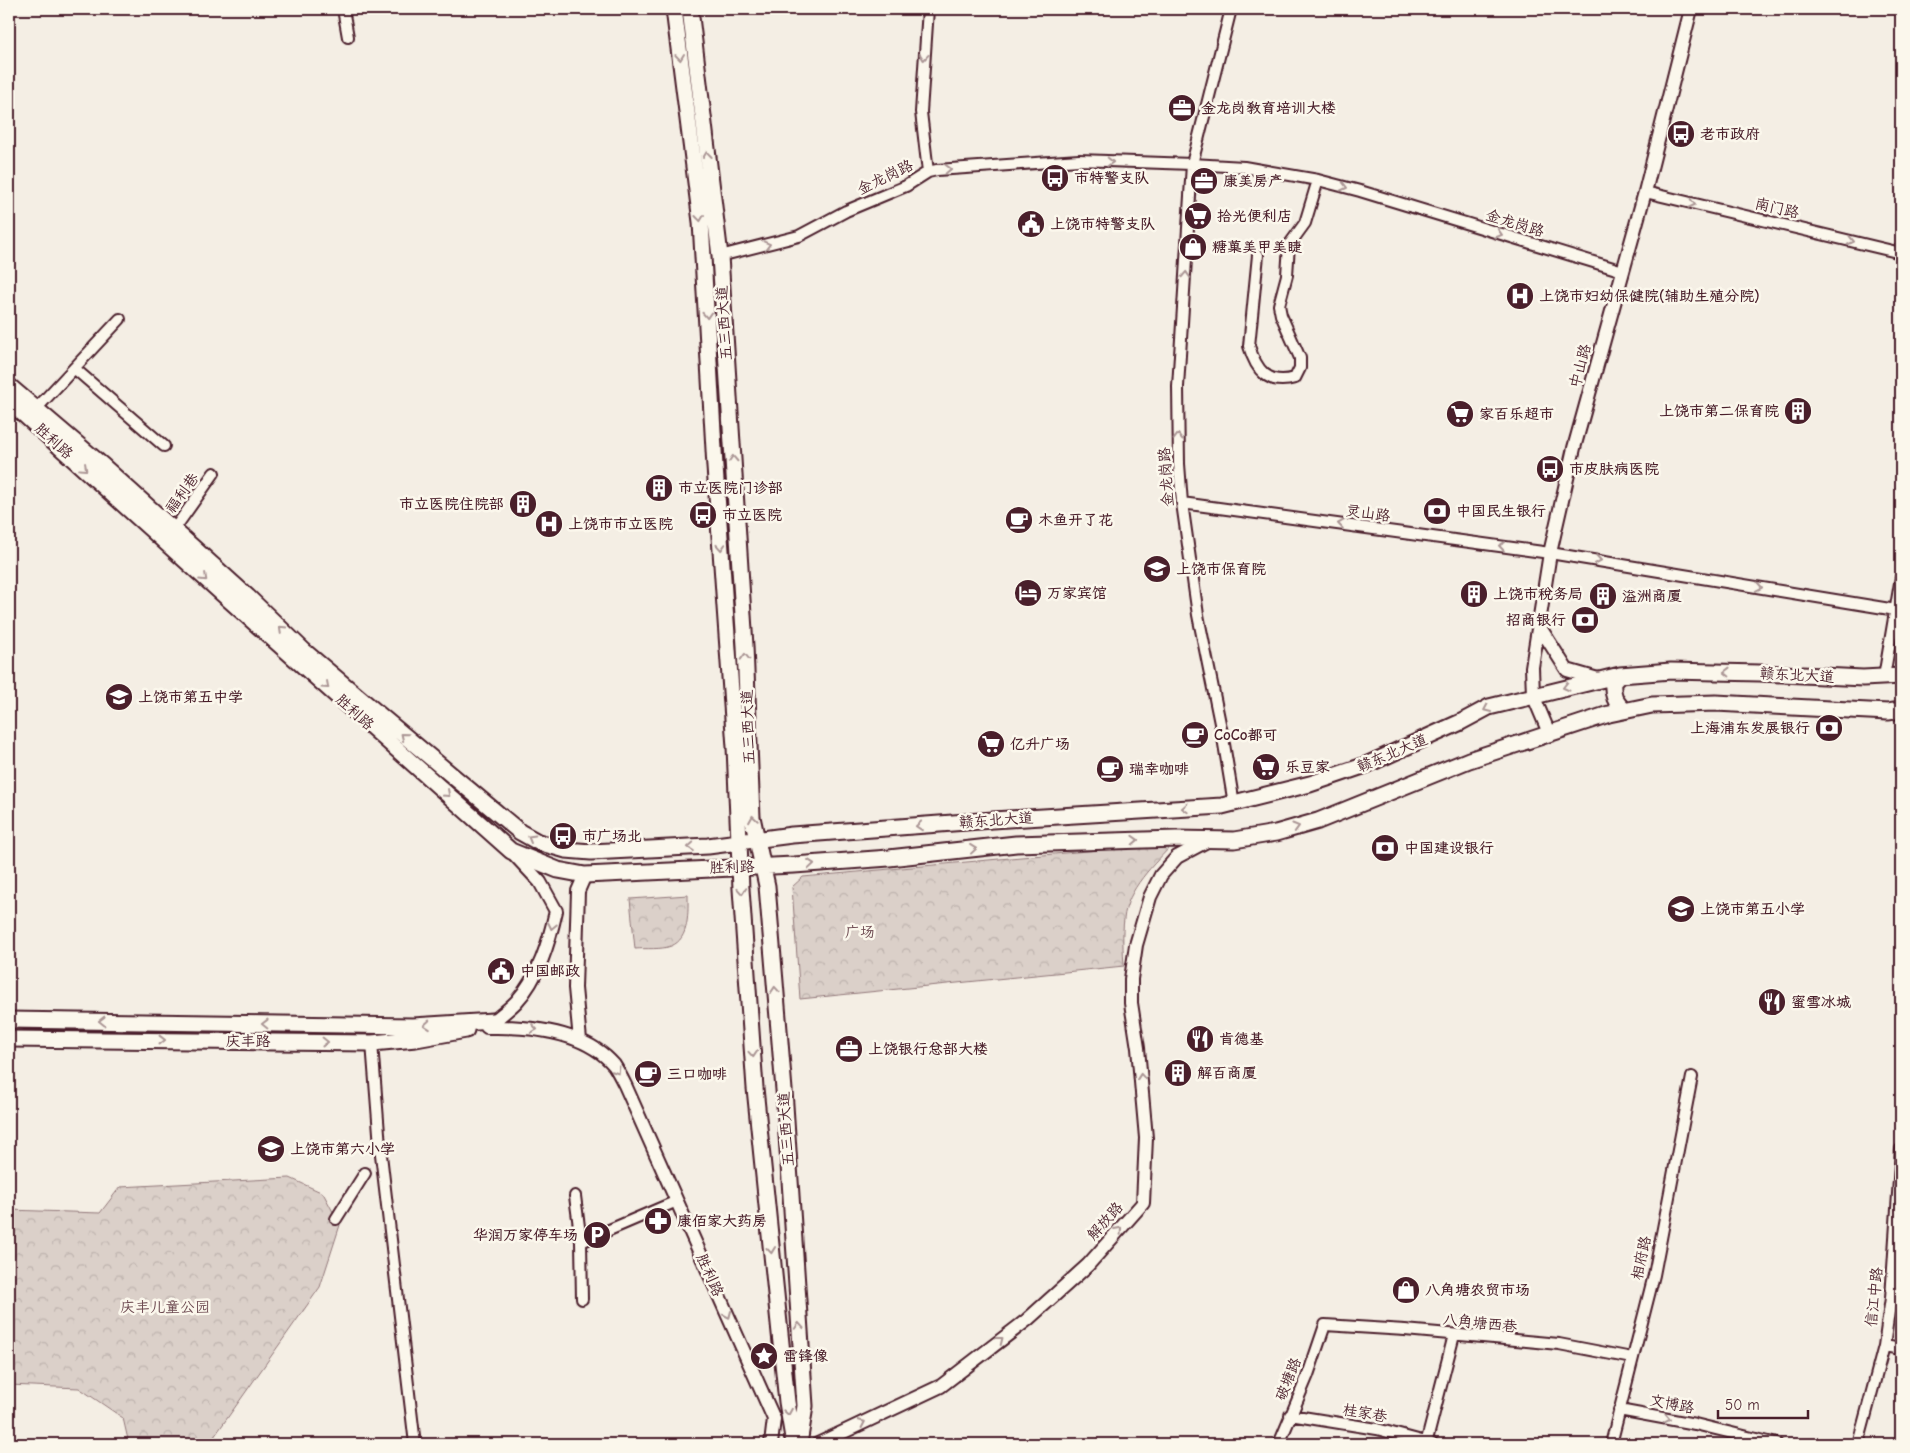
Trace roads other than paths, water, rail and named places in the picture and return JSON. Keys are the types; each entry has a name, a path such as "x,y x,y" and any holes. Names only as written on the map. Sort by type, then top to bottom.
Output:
{"main road":[{"name":"五三西大道","path":"674,9 704,257 713,434 735,737 740,867 756,1097 787,1402 794,1444"},
{"name":"五三西大道","path":"690,9 720,256 745,646 752,817 767,886 784,1090 805,1406 799,1444"},
{"name":"胜利路","path":"9,386 103,466 248,597 304,651 504,820 538,842 566,850 591,852 758,841"},
{"name":"胜利路","path":"9,401 511,851 558,870 585,875 889,858 1016,844 1176,839 1234,840 1276,833 1318,821 1469,760 1624,710 1652,705 1716,703 1888,712 1901,710"},
{"name":"赣东北大道","path":"758,841 792,835 1234,804 1310,784 1366,765 1461,722 1489,707 1620,674 1671,671 1863,678 1901,676"},
{"path":"1620,674 1612,682 1612,692 1616,702 1624,710"},
{"path":"9,1020 413,1026 490,1024"},
{"name":"庆丰路","path":"9,1040 372,1042 416,1040 490,1024"}],"street":[{"path":"343,9 348,37"},
{"path":"928,9 921,112 928,172"},
{"name":"金龙岗路","path":"1231,9 1192,164 1178,387 1178,464 1198,615 1223,738 1234,804"},
{"name":"中山路","path":"1549,733 1533,695 1532,668 1550,553 1574,448 1645,192 1691,9"},
{"name":"金龙岗路","path":"720,256 799,236 846,211 906,186 928,172 1079,160 1244,167 1318,180 1623,271"},
{"path":"1258,255 1249,346 1252,357 1266,376 1286,381 1295,378 1300,368 1300,358 1282,316 1279,304 1287,275 1289,245 1305,223 1318,180"},
{"name":"南门路","path":"1645,192 1901,253"},
{"path":"36,409 120,319"},
{"path":"74,368 164,446"},
{"name":"福利巷","path":"173,530 214,473"},
{"name":"灵山路","path":"1182,503 1550,553 1896,610"},
{"path":"1884,677 1901,576"},
{"path":"1539,626 1567,670 1598,679"},
{"name":"解放路","path":"818,1444 941,1386 1028,1320 1088,1265 1143,1204 1146,1138 1131,987 1136,946 1150,897 1161,875 1177,858 1207,841"},
{"path":"490,1024 517,1001 536,974 550,939 556,910 540,882 511,851"},
{"path":"580,1040 575,988 578,891 585,875"},
{"name":"胜利路","path":"490,1024 538,1029 580,1040 599,1052 614,1066 625,1085 774,1419 771,1444"},
{"path":"372,1042 380,1146 415,1444"},
{"name":"相府路","path":"1611,1444 1654,1275 1692,1077"},
{"name":"信江中路","path":"1858,1444 1884,1346 1891,1298 1901,1149"},
{"path":"336,1218 365,1173"},
{"path":"575,1196 581,1242 582,1299"},
{"path":"581,1242 677,1201"},
{"name":"八角塘西巷","path":"1324,1325 1560,1344 1632,1358"},
{"name":"破塘路","path":"1279,1444 1308,1375 1324,1325"},
{"path":"1428,1444 1454,1335"},
{"path":"1884,1346 1901,1349"},
{"name":"文博路","path":"1619,1410 1695,1424 1778,1444"},
{"name":"桂家巷","path":"1290,1415 1377,1429 1428,1444"}],"place":[{"name":"金龙岗教育培训大楼","path":"1182,108"},
{"name":"老市政府","path":"1681,134"},
{"name":"市特警支队","path":"1055,178"},
{"name":"康美房产","path":"1204,181"},
{"name":"拾光便利店","path":"1198,216"},
{"name":"上饶市特警支队","path":"1031,224"},
{"name":"糖菓美甲美睫","path":"1193,247"},
{"name":"上饶市妇幼保健院(辅助生殖分院)","path":"1520,296"},
{"name":"上饶市第二保育院","path":"1798,411"},
{"name":"家百乐超市","path":"1460,414"},
{"name":"市皮肤病医院","path":"1550,469"},
{"name":"市立医院门诊部","path":"659,488"},
{"name":"市立医院住院部","path":"523,504"},
{"name":"中国民生银行","path":"1437,511"},
{"name":"市立医院","path":"703,515"},
{"name":"木鱼开了花","path":"1019,520"},
{"name":"上饶市市立医院","path":"549,524"},
{"name":"上饶市保育院","path":"1157,569"},
{"name":"万家宾馆","path":"1028,593"},
{"name":"上饶市税务局","path":"1474,594"},
{"name":"溢洲商厦","path":"1603,596"},
{"name":"招商银行","path":"1585,620"},
{"name":"上饶市第五中学","path":"119,697"},
{"name":"上海浦东发展银行","path":"1829,728"},
{"name":"CoCo都可","path":"1195,735"},
{"name":"亿升广场","path":"991,744"},
{"name":"乐豆家","path":"1266,767"},
{"name":"瑞幸咖啡","path":"1110,769"},
{"name":"市广场北","path":"563,836"},
{"name":"中国建设银行","path":"1385,848"},
{"name":"上饶市第五小学","path":"1681,909"},
{"name":"中国邮政","path":"501,971"},
{"name":"蜜雪冰城","path":"1772,1002"},
{"name":"肯德基","path":"1200,1039"},
{"name":"上饶银行总部大楼","path":"849,1049"},
{"name":"解百商厦","path":"1178,1073"},
{"name":"三口咖啡","path":"648,1074"},
{"name":"上饶市第六小学","path":"271,1149"},
{"name":"康佰家大药房","path":"658,1221"},
{"name":"华润万家停车场","path":"597,1235"},
{"name":"八角塘农贸市场","path":"1406,1290"},
{"name":"雷锋像","path":"764,1356"}],"park label":[{"name":"广场","path":"860,932"},
{"name":"庆丰儿童公园","path":"165,1307"}]}
